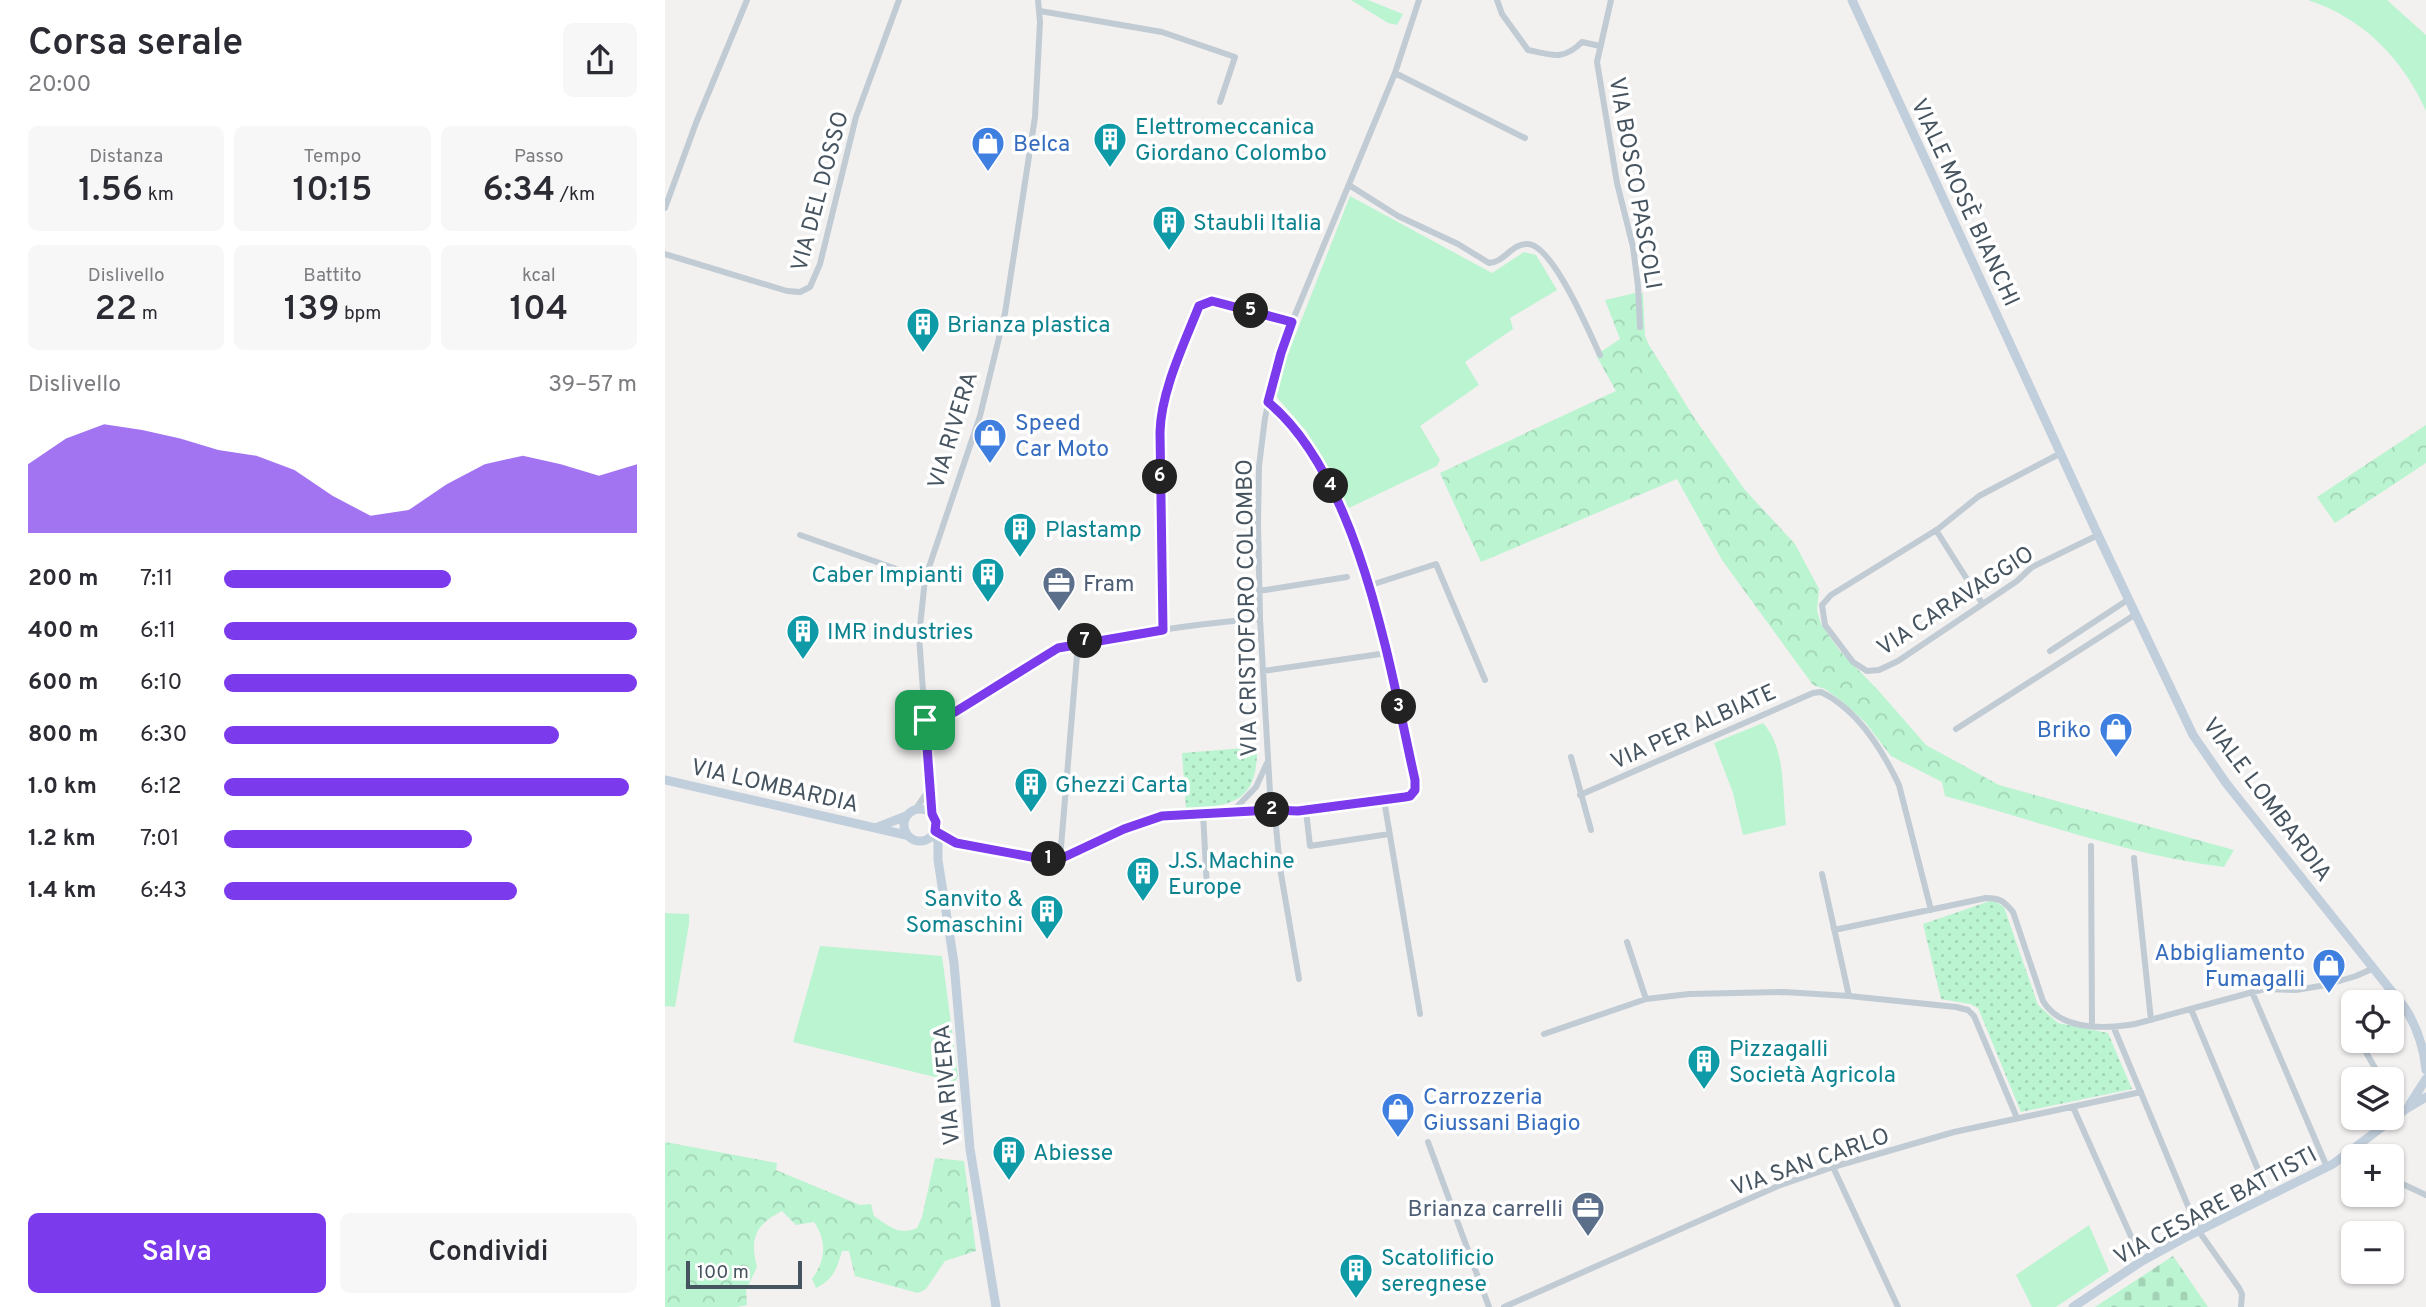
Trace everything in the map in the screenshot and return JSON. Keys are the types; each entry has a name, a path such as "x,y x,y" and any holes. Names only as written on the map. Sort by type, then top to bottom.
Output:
{"street":[{"path":"665,208 696,123 747,0"},
{"name":"VIA DEL DOSSO","path":"665,254 787,291 800,292 810,288 817,277 856,117 899,0"},
{"name":"VIA RIVERA","path":"932,814 919,636 925,579 980,415 1005,313 1032,139 1040,11 1038,0"},
{"name":"VIA CRISTOFORO COLOMBO","path":"1232,813 1256,787 1268,762 1260,620 1258,483 1268,402 1292,322 1395,73 1419,0"},
{"name":"VIA BOSCO PASCOLI","path":"1497,0 1502,14 1528,50 1559,56 1573,51 1582,42 1600,46"},
{"name":"VIA BOSCO PASCOLI","path":"1611,0 1597,62 1617,184 1633,247 1640,327"},
{"name":"VIALE MOSÈ BIANCHI","path":"1852,0 2046,420"},
{"path":"1040,11 1161,32 1235,57 1220,102"},
{"path":"1395,73 1525,138"},
{"path":"1349,184 1398,216 1458,244 1489,263 1499,261 1515,247 1534,244 1545,253 1567,288 1600,355"},
{"path":"1163,630 1160,424 1177,364 1199,306 1212,301 1220,302 1292,322"},
{"path":"934,832 956,843 1037,858 1060,859 1153,818 1173,814 1306,811 1410,796 1414,791 1415,780 1387,653 1347,521 1327,478 1301,438 1268,402"},
{"name":"VIALE LOMBARDIA","path":"2046,420 2174,698 2202,749 2405,1008 2426,1044"},
{"path":"1982,603 1936,530 1979,496 2061,453"},
{"name":"VIA CARAVAGGIO","path":"1936,530 1831,595 1822,605 1825,625 1853,662 1867,671 1879,670 1898,661 2017,581 2032,567 2098,535"},
{"path":"800,535 925,579"},
{"path":"1368,586 1436,564 1485,680"},
{"path":"1259,591 1347,577"},
{"path":"2049,651 2129,599"},
{"path":"1956,729 2136,614"},
{"path":"925,720 939,719 955,712 1058,648 1163,630 1260,620"},
{"path":"1060,859 1078,643"},
{"path":"1263,670 1387,653"},
{"name":"VIA PER ALBIATE","path":"1580,795 1821,692 1841,705 1861,724 1881,750 1893,772 1899,785 1931,910"},
{"path":"1571,757 1591,830"},
{"path":"1268,762 1271,810 1275,815 1280,868 1299,979"},
{"name":"VIA LOMBARDIA","path":"665,780 907,835"},
{"path":"930,788 915,810 906,816 903,826 907,835 920,842 938,858 945,845 956,843"},
{"path":"1384,800 1420,1014"},
{"path":"915,810 924,809 932,814 936,822 934,832 920,842"},
{"path":"1306,811 1310,846 1389,834"},
{"path":"1203,813 1207,888"},
{"name":"VIA LOMBARDIA","path":"877,828 906,816"},
{"name":"VIA RIVERA","path":"934,832 938,842 955,975 970,1149 996,1307"},
{"path":"2091,846 2092,1026"},
{"path":"2134,858 2151,1020"},
{"path":"1822,874 1849,996"},
{"path":"1834,930 1986,898 1998,898 2013,912 2043,1001 2049,1010 2066,1021 2114,1028 2252,992 2276,988 2296,990 2336,982 2374,968"},
{"path":"1627,942 1646,999"},
{"path":"1545,1034 1646,999 1689,993 1784,992 1947,1006 1968,1010 1973,1016 2017,1118"},
{"path":"2252,992 2327,1167"},
{"path":"2191,1009 2269,1196"},
{"path":"2114,1028 2198,1230 2239,1288 2242,1294 2241,1307"},
{"name":"VIALE LOMBARDIA","path":"2417,1031 2424,1055 2426,1076"},
{"name":"VIA CESARE BATTISTI","path":"2404,1111 2426,1076"},
{"name":"VIA SAN CARLO","path":"1504,1307 1778,1186 1833,1167 1954,1132 2141,1092"},
{"name":"VIA CESARE BATTISTI","path":"2404,1111 2426,1097"},
{"path":"2073,1107 2143,1261"},
{"name":"VIA CESARE BATTISTI","path":"2365,1144 2382,1130"},
{"path":"1428,1142 1489,1307"},
{"name":"VIA CESARE BATTISTI","path":"2073,1307 2143,1261 2198,1230 2341,1161"},
{"path":"1833,1167 1898,1307"},
{"path":"2404,1185 2426,1195"}],"green space":[{"path":"1351,0 1368,0 1403,14 1397,25 1388,23"},
{"path":"2308,0 2387,0 2426,35 2426,111 2406,74 2379,43 2346,18"},
{"path":"1350,196 1492,273 1524,252 1536,255 1557,290 1510,318 1513,329 1465,362 1479,385 1420,426 1440,460 1437,466 1347,509 1307,432 1275,395 1279,377"},
{"path":"1643,293 1645,336 1649,345 1695,419 1745,490 1795,544 1819,589 1817,610 1821,624 1840,651 1926,745 1999,785 2234,850 2224,867 2118,846 1945,796 1942,782 1891,756 1865,722 1825,689 1813,685 1722,560 1677,479 1481,562 1440,473 1616,391 1596,355 1620,339 1605,300"},
{"path":"2426,425 2426,463 2335,523 2317,497"},
{"path":"1763,723 1776,745 1779,758 1786,825 1743,835 1733,793 1714,743"},
{"path":"1257,747 1253,779 1239,798 1217,806 1186,809 1182,753"},
{"path":"1993,900 2004,907 2038,1005 2058,1023 2108,1033 2132,1089 2021,1112 1978,1008 1941,999 1923,924"},
{"path":"665,913 689,914 675,1007 665,1006"},
{"path":"820,946 942,956 958,1076 955,1082 793,1042"},
{"path":"665,1142 777,1163 776,1170 860,1205 871,1204 874,1216 894,1229 905,1231 917,1228 922,1217 935,1158 964,1161 976,1251 945,1261 926,1289 918,1293 855,1276 849,1251 842,1251 833,1273 816,1288 812,1279 820,1265 823,1251 818,1229 814,1222 796,1225 782,1211 765,1222 756,1234 754,1249 757,1267 746,1290 747,1305 665,1307"},
{"path":"2089,1225 2109,1271 2056,1307 2032,1307 2016,1275"},
{"path":"2173,1256 2208,1307 2095,1307"}],"place":[{"name":"Elettromeccanica Giordano Colombo","path":"1110,169"},
{"name":"Belca","path":"988,173"},
{"name":"Staubli Italia","path":"1169,252"},
{"name":"Brianza plastica","path":"923,354"},
{"name":"Speed Car Moto","path":"990,465"},
{"name":"Plastamp","path":"1020,559"},
{"name":"Caber Impianti","path":"988,604"},
{"name":"Fram","path":"1059,613"},
{"name":"IMR industries","path":"803,661"},
{"name":"Briko","path":"2116,759"},
{"name":"Ghezzi Carta","path":"1031,814"},
{"name":"J.S. Machine Europe","path":"1143,903"},
{"name":"Sanvito & Somaschini","path":"1047,941"},
{"name":"Abbigliamento Fumagalli","path":"2329,995"},
{"name":"Pizzagalli Società Agricola","path":"1704,1091"},
{"name":"Carrozzeria Giussani Biagio","path":"1398,1139"},
{"name":"Abiesse","path":"1009,1182"},
{"name":"Brianza carrelli","path":"1588,1238"},
{"name":"Scatolificio seregnese","path":"1356,1300"}],"route":[{"path":"1212,301 1220,302 1292,322 1275,371 1268,402 1312,454 1327,478 1347,521 1387,653 1415,780 1413,794 1298,811 1162,816 1124,829 1064,858 1037,858 956,843 935,831 925,720 946,717 1036,660 1068,644 1163,630 1160,424 1177,364 1199,306 1212,301"}]}
